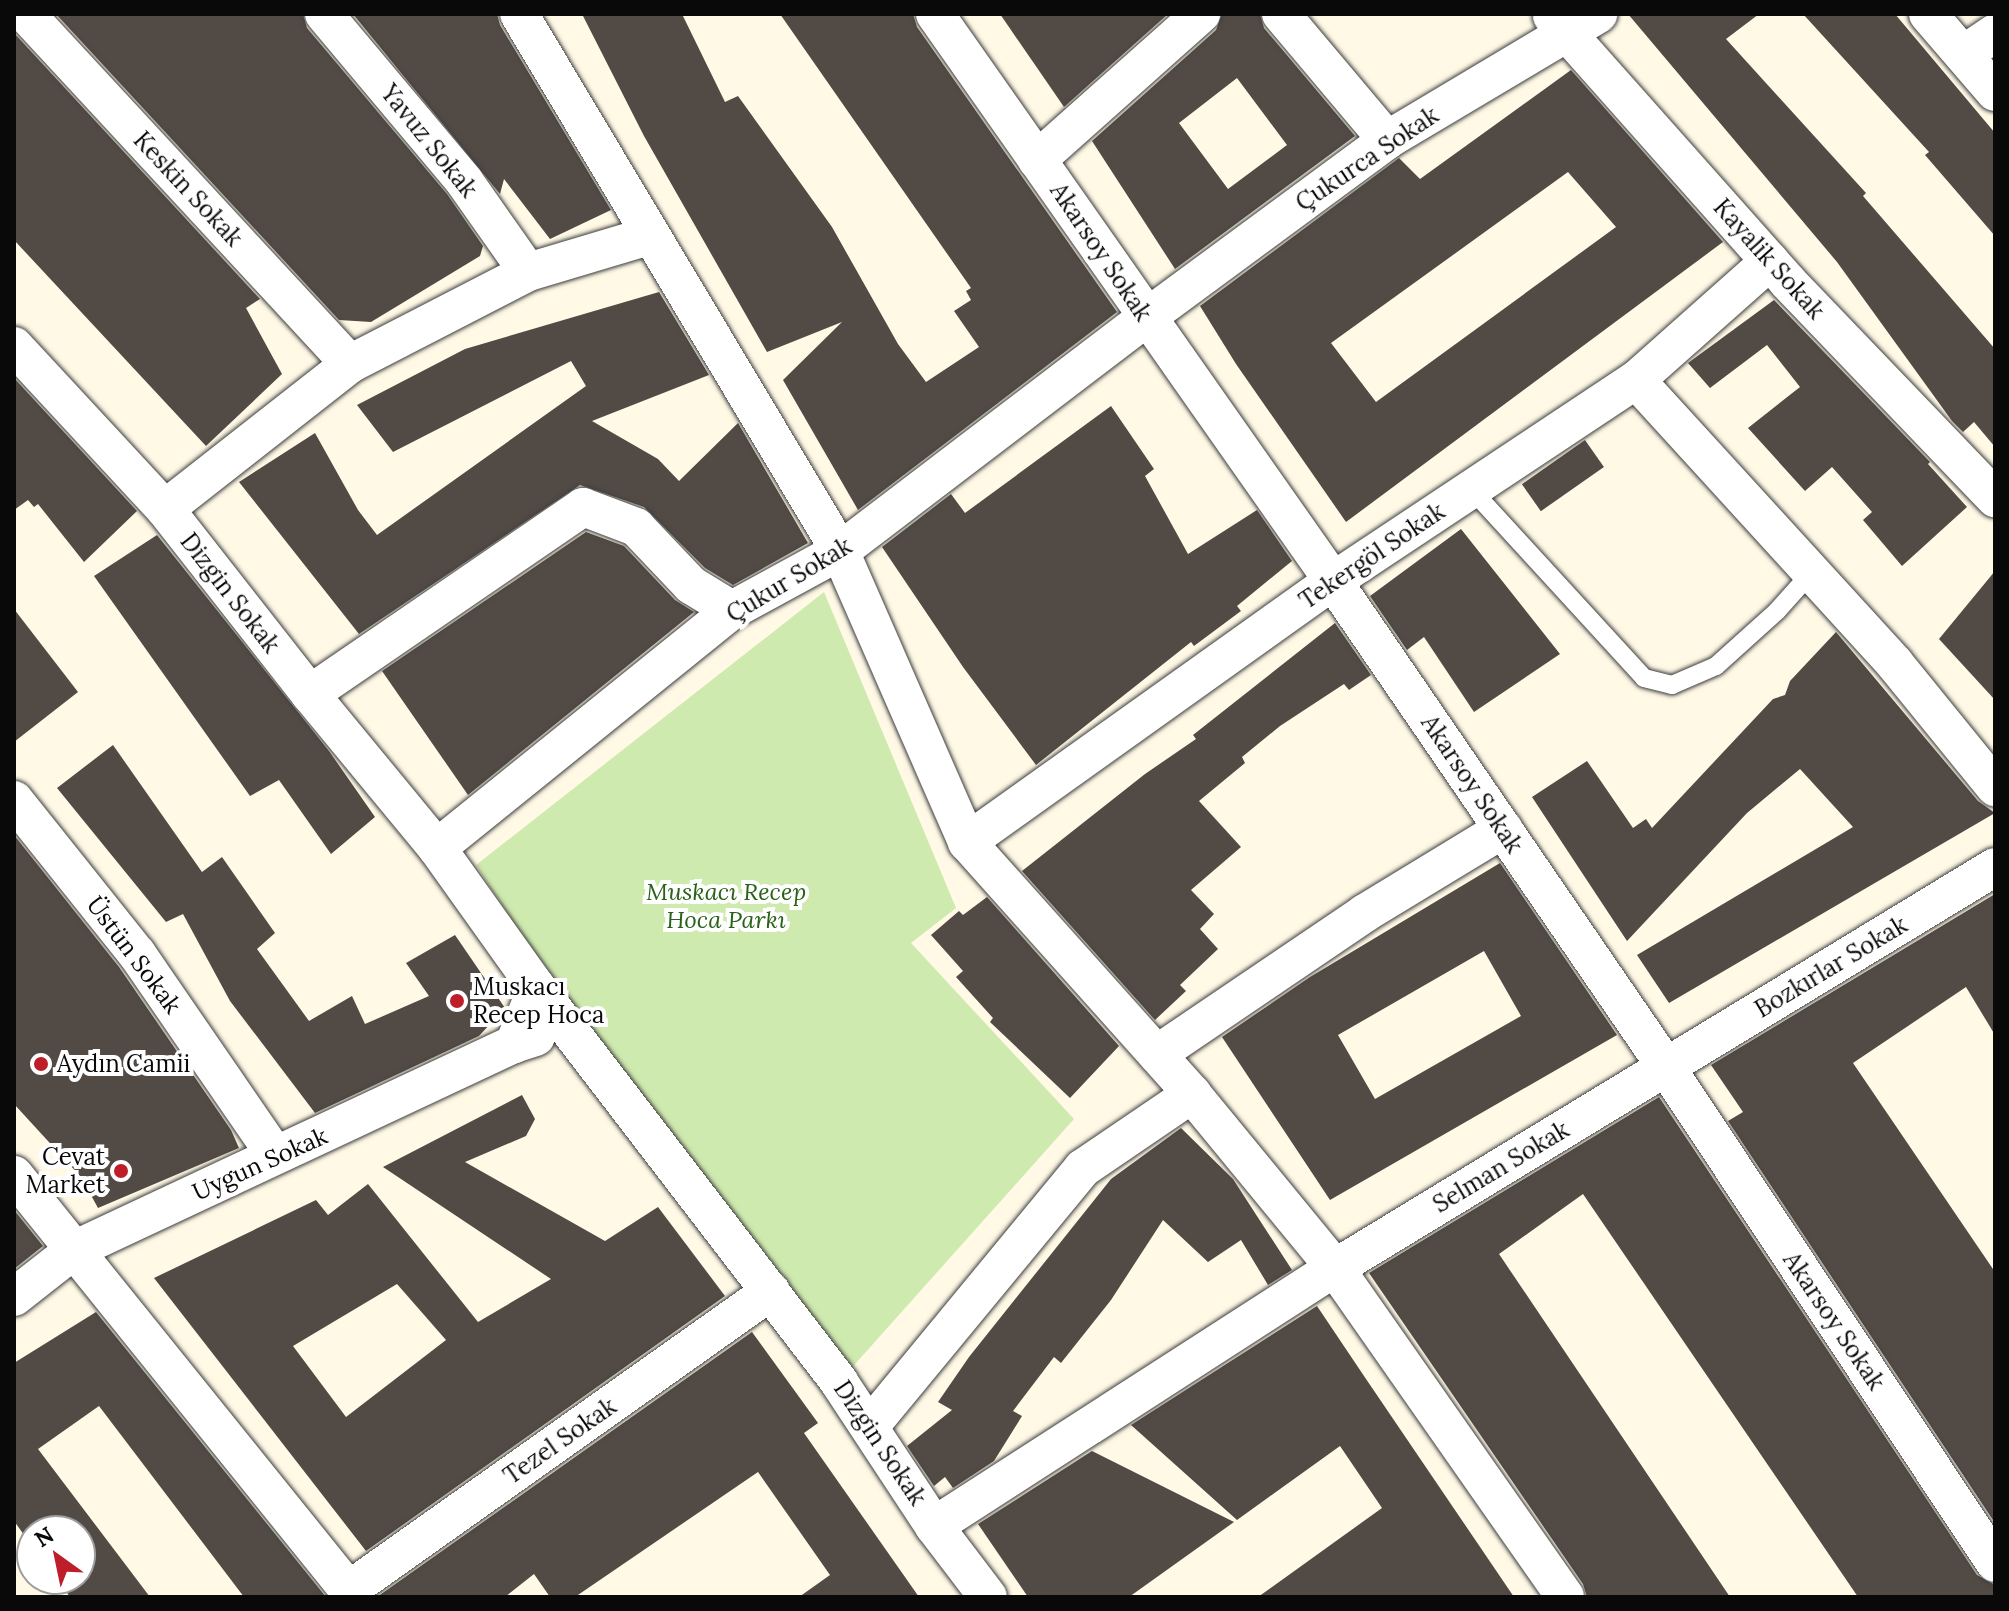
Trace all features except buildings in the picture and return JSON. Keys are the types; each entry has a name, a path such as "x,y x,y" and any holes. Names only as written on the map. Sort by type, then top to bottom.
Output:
{"street":[{"name":"Keskin Sokak","path":"26,14 350,364"},
{"name":"Yavuz Sokak","path":"324,14 464,181 528,272"},
{"path":"519,14 840,551 943,779 967,842 1192,1094 1335,1268 1561,1596"},
{"name":"Akarsoy Sokak","path":"935,14 1333,581 1666,1067 1995,1563"},
{"path":"1037,160 1201,14"},
{"path":"1281,14 1387,140"},
{"path":"1928,14 1995,92"},
{"name":"Çukurca Sokak","path":"1146,318 1387,140 1572,21"},
{"name":"Kayalik Sokak","path":"1572,21 1770,261 1995,498"},
{"path":"1964,54 1995,33"},
{"path":"165,509 350,364 528,272 649,236"},
{"name":"Tekergöl Sokak","path":"967,842 1333,581 1636,380 1770,261"},
{"name":"Çukur Sokak","path":"437,848 732,610 840,551 1146,318"},
{"name":"Dizgin Sokak","path":"14,346 165,509 310,694 437,848 537,988 871,1425 970,1591"},
{"path":"1636,380 1895,664 1995,787"},
{"path":"310,694 583,507 636,527 691,585 732,610"},
{"name":"Üstün Sokak","path":"14,800 137,954 275,1155"},
{"path":"1157,1054 1365,913 1503,829"},
{"name":"Bozkırlar Sokak","path":"1666,1067 1995,867"},
{"path":"514,1044 537,988"},
{"name":"Uygun Sokak","path":"14,1297 74,1250 275,1155 318,1139 514,1044 568,1027"},
{"name":"Selman Sokak","path":"934,1526 1335,1268 1666,1067"},
{"path":"871,1425 1083,1168 1192,1094"},
{"path":"14,1175 351,1594"},
{"name":"Tezel Sokak","path":"351,1594 771,1291"}],"lane":[{"path":"1471,489 1644,678 1672,685 1716,666 1777,611 1811,573"}],"green space":[{"name":"Muskacı Recep Hoca Parkı","path":"824,592 956,908 911,943 1074,1119 839,1382 659,1147 476,865"}],"place":[{"name":"Muskacı Recep Hoca","path":"457,1001"},
{"name":"Aydın Camii","path":"41,1064"},
{"name":"Cevat Market","path":"121,1171"}]}
